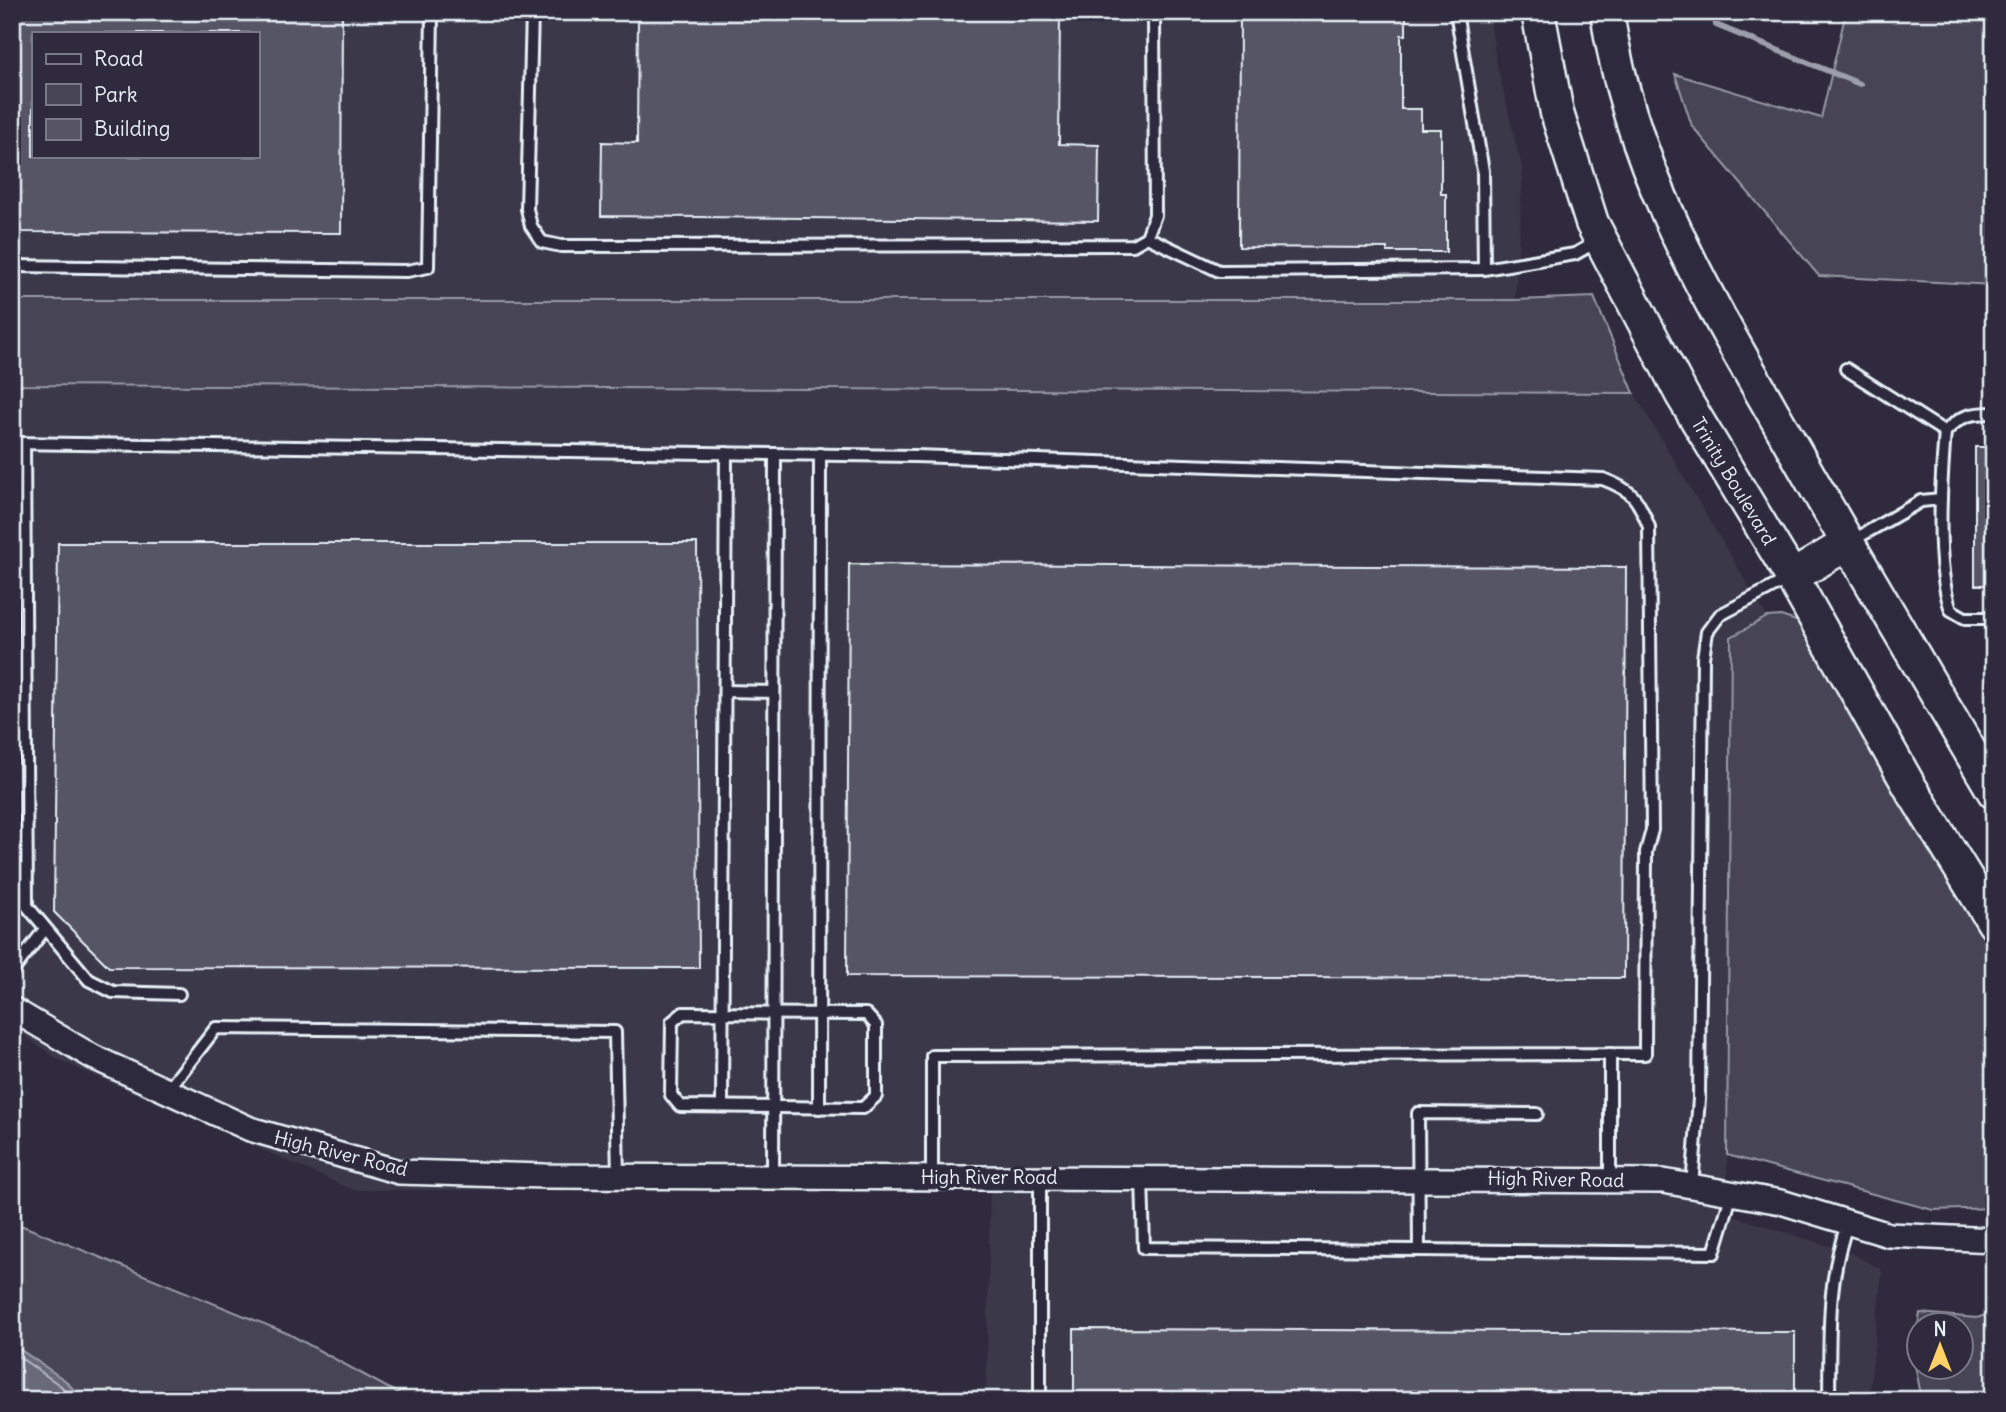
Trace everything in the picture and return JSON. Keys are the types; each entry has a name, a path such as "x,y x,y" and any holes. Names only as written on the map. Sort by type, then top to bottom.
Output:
{"main road":[{"name":"Trinity Boulevard","path":"1538,12 1557,113 1601,240 1682,395 1793,577 1910,787 1994,923"},
{"path":"1607,12 1623,99 1665,213 1738,352 1994,792"},
{"path":"1793,577 1848,543"}],"street":[{"name":"High River Road","path":"12,1009 93,1057 250,1129 399,1172 618,1177 1663,1181 1781,1202 1889,1235 1994,1240"}],"lane":[{"path":"12,266 407,271 428,267 432,12"},
{"path":"532,12 527,209 531,226 542,242 561,246 1133,245 1147,237 1155,215 1154,12"},
{"path":"1456,12 1483,171 1485,270"},
{"path":"1147,237 1219,271 1485,270 1575,254 1601,240"},
{"path":"1846,369 1945,432"},
{"path":"1994,413 1970,413 1956,420 1945,432 1941,499 1944,592 1951,610 1965,618 1994,618"},
{"path":"179,994 113,992 89,980 27,906 18,443 820,454 1603,479 1627,488 1640,505 1649,527 1652,830 1646,852 1645,1054 932,1056 932,1177"},
{"path":"722,1106 726,453"},
{"path":"773,1177 775,454"},
{"path":"819,1108 820,454"},
{"path":"1848,543 1920,501 1941,499"},
{"path":"1692,1186 1699,1098 1703,658 1707,632 1720,615 1793,577"},
{"path":"724,691 775,692"},
{"path":"12,971 45,929"},
{"path":"683,1013 774,1014 866,1014 876,1026 876,1096 863,1108 680,1106 671,1095 673,1022 683,1013"},
{"path":"167,1091 216,1028 615,1032 618,1177"},
{"path":"1610,1054 1610,1180"},
{"path":"1419,1250 1418,1114 1537,1114"},
{"path":"1040,1177 1040,1400"},
{"path":"1142,1177 1144,1248 1714,1253 1732,1193"},
{"path":"1829,1400 1830,1287 1834,1263 1848,1222"}],"shaded area":[{"path":"12,12 1489,12 1496,60 1523,172 1515,300 12,300"},
{"path":"12,385 1634,393 1767,617 1731,637 1727,1214 1851,1253 1882,1270 1869,1400 986,1400 990,1190 353,1190 57,1059 12,1027"}],"green space":[{"path":"1846,12 1994,12 1994,285 1819,276 1692,126 1675,74 1821,118"},
{"path":"1594,297 1634,393 12,385 12,300 1515,300"},
{"path":"1781,616 1799,622 1994,953 1994,1208 1933,1210 1727,1155 1731,637 1767,617"},
{"path":"23,1226 289,1334 410,1400 12,1400 12,1229"},
{"path":"1994,1312 1994,1400 1922,1400 1918,1380 1974,1380 1974,1318"}],"water":[{"path":"12,1344 66,1381 83,1400 12,1400"}],"building":[{"path":"12,12 342,12 341,233 12,232"},
{"path":"638,12 1060,12 1059,144 1099,145 1098,221 601,216 602,142 637,143"},
{"path":"1240,12 1406,12 1406,35 1401,35 1401,109 1421,109 1421,129 1441,129 1441,194 1446,194 1446,252 1387,252 1387,248 1239,247"},
{"path":"1975,447 1994,447 1994,585 1975,585"},
{"path":"58,543 697,543 699,968 109,967 54,912"},
{"path":"849,564 1626,567 1624,978 847,976"},
{"path":"1074,1329 1795,1332 1795,1400 1074,1400"}],"waterway":[{"path":"1714,12 1716,25 1860,84"}]}
